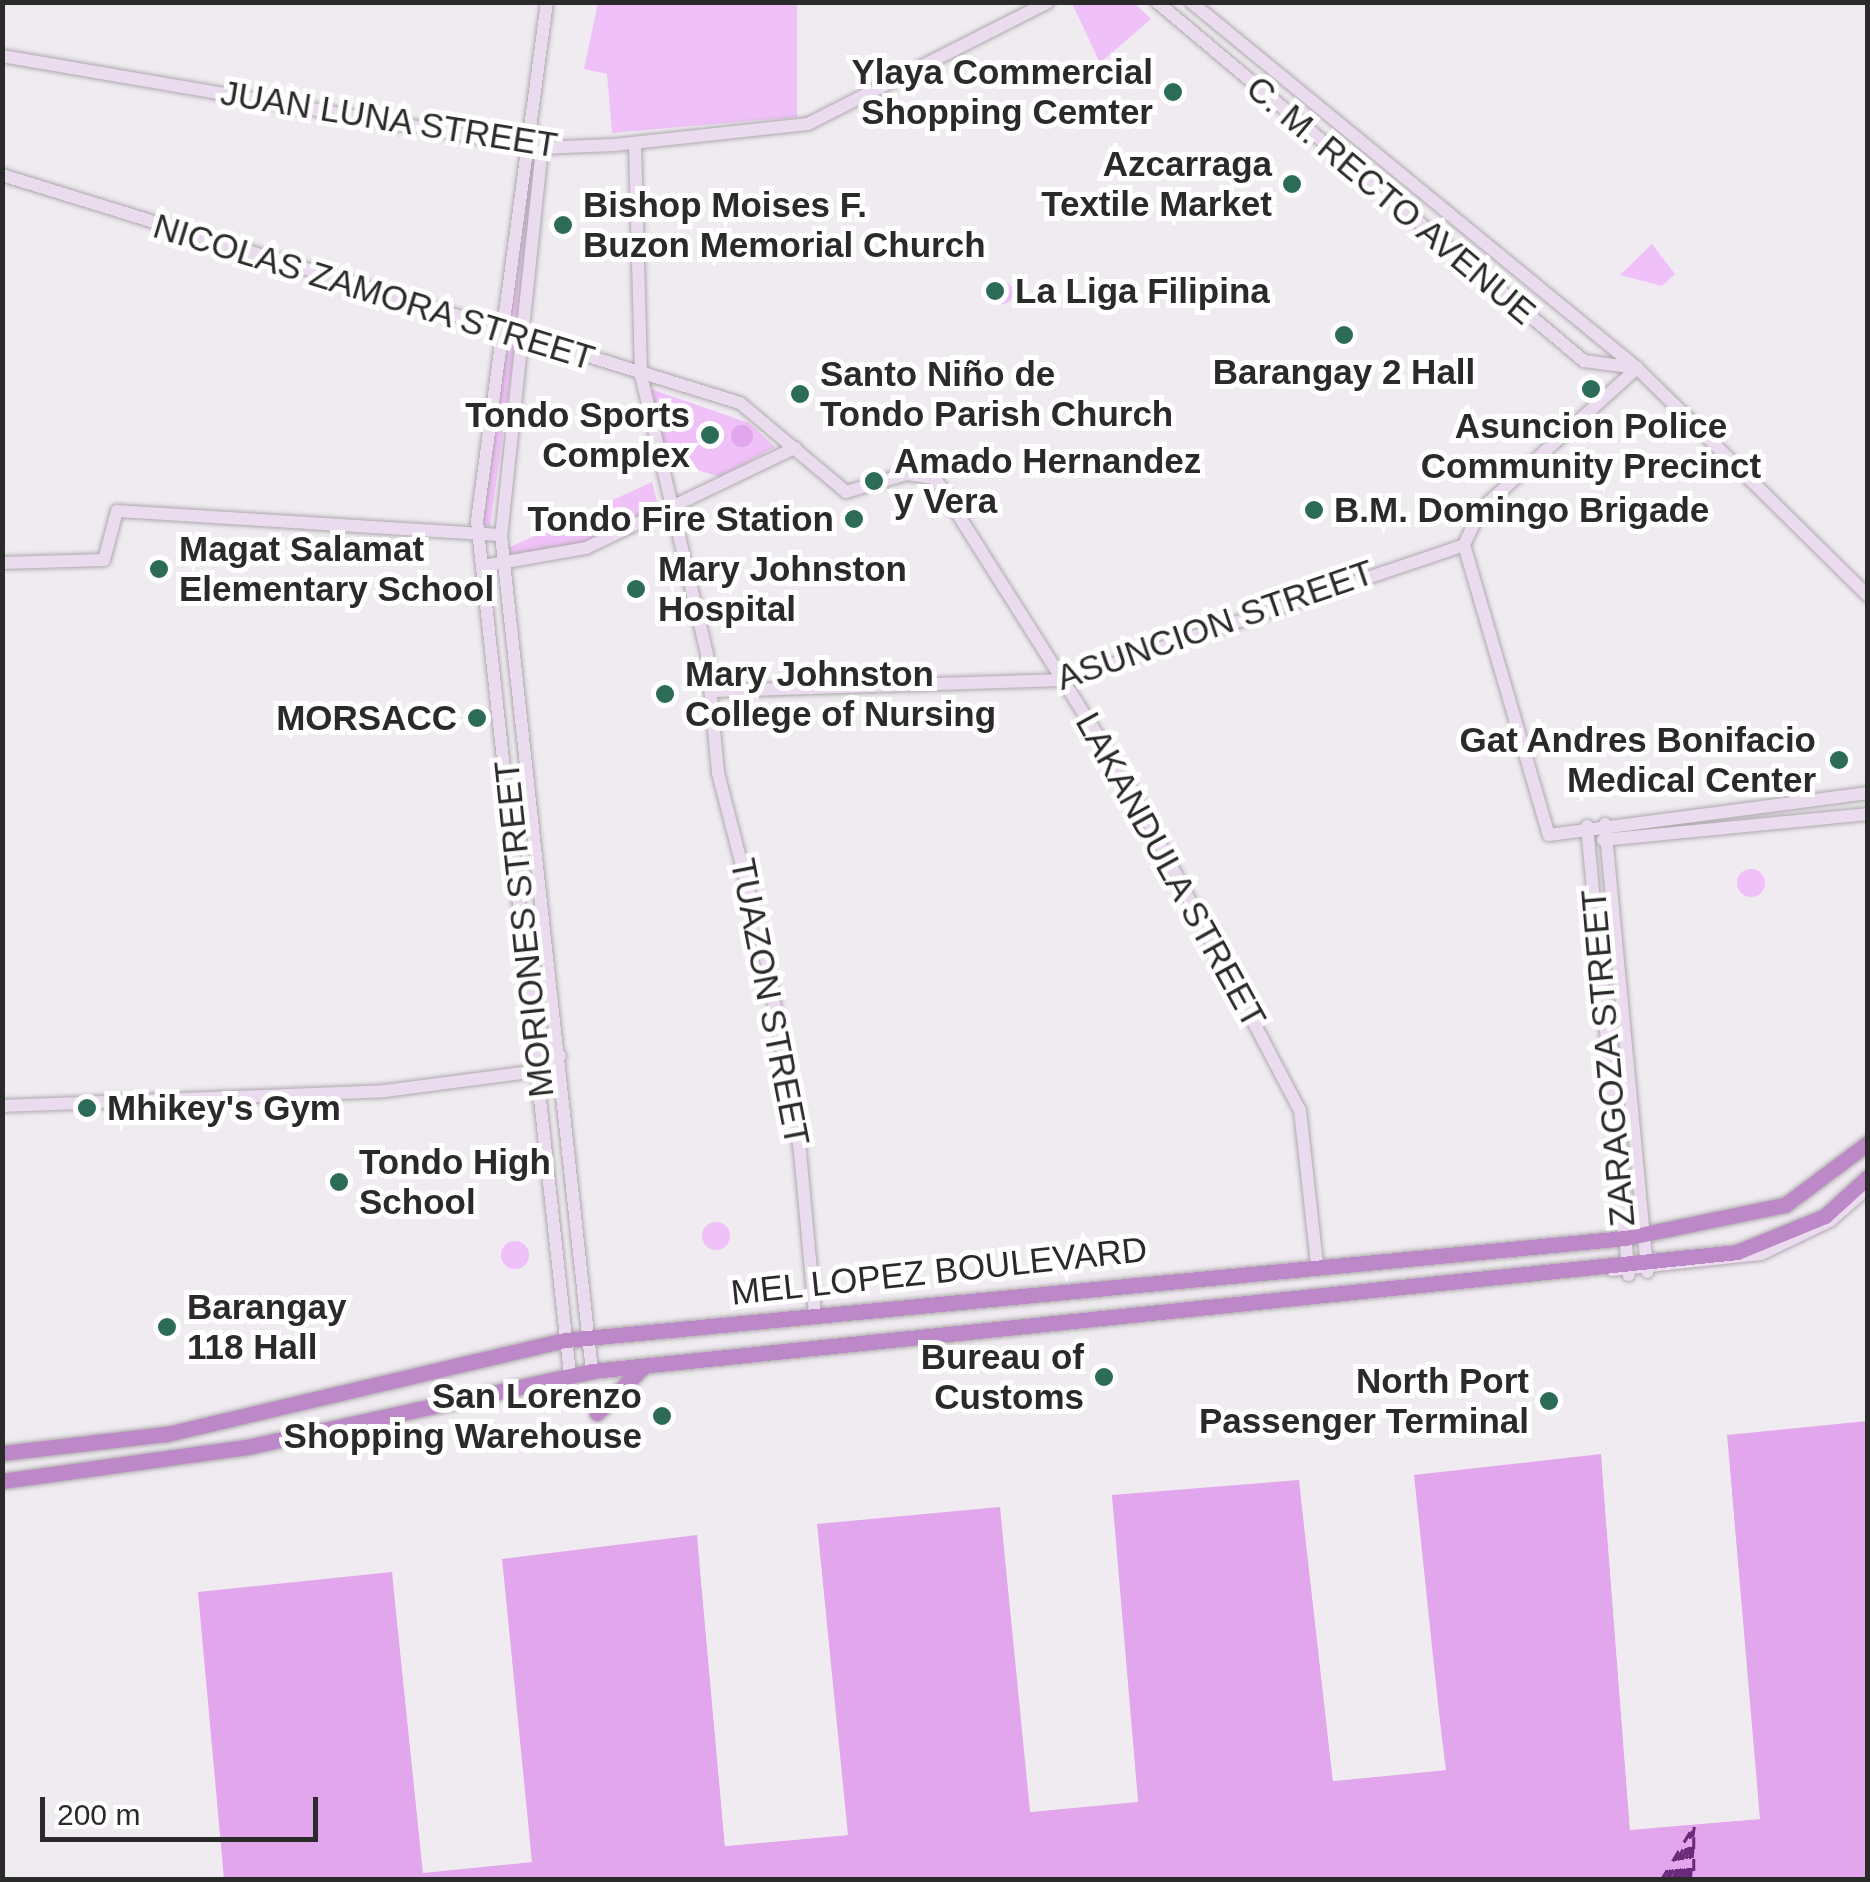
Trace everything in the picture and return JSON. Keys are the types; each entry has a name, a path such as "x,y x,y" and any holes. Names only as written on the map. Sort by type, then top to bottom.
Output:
{"highway":[{"name":"MEL LOPEZ BOULEVARD","path":"2,1453 167,1434 589,1336 1317,1264 1625,1238 1785,1205 1868,1142"},
{"name":"MEL LOPEZ BOULEVARD","path":"2,1481 247,1447 592,1370 1647,1269 1789,1234 1868,1177"},
{"path":"597,1413 646,1366"}],"street":[{"name":"MORIONES STREET","path":"547,2 501,534 592,1370"},
{"name":"JUAN LUNA STREET","path":"2,56 533,147 635,144 808,124 1048,2"},
{"name":"C. M. RECTO AVENUE","path":"1157,2 1584,361"},
{"name":"C. M. RECTO AVENUE","path":"1192,2 1598,340 1637,368 1868,596"},
{"name":"TUAZON STREET","path":"635,144 641,375 667,510 713,691 718,773 795,1119 815,1315"},
{"name":"MORIONES STREET","path":"533,147 499,332 478,534 570,1374"},
{"name":"NICOLAS ZAMORA STREET","path":"2,175 499,332 740,403 836,486 855,494 906,474"},
{"path":"1584,361 1599,358 1598,340"},
{"path":"1584,361 1637,368"},
{"path":"1464,545 1480,510 1637,368"},
{"path":"483,566 568,554 796,448"},
{"name":"LAKANDULA STREET","path":"906,474 935,478 1066,680 1300,1110 1317,1264"},
{"path":"2,564 104,560 117,512 501,534"},
{"name":"ASUNCION STREET","path":"713,691 1066,680 1464,545"},
{"name":"ZARAGOZA STREET","path":"1464,545 1544,830 1588,842 1607,840"},
{"path":"1572,835 1587,826 1868,793"},
{"path":"1810,799 1813,820"},
{"path":"1607,840 1868,814"},
{"name":"ZARAGOZA STREET","path":"1606,824 1647,1269"},
{"name":"ZARAGOZA STREET","path":"1587,826 1625,1238 1623,1271"},
{"path":"2,1106 385,1090 538,1068 560,1056"},
{"name":"MEL LOPEZ BOULEVARD","path":"1647,1269 1774,1249 1868,1188"}],"shaded area":[{"path":"598,3 797,3 797,117 612,133 607,74 584,69"},
{"path":"1072,3 1134,3 1151,19 1100,63"},
{"path":"529,163 534,167 516,331 505,328"},
{"path":"1652,244 1675,274 1662,286 1620,275"},
{"path":"1002,282 1010,285 1010,301 1002,304 994,301 991,293 994,285"},
{"path":"504,340 515,344 490,528 483,524"},
{"name":"Tondo Sports Complex","path":"648,388 749,423 775,447 720,477 662,459"},
{"path":"742,425 750,428 750,444 742,447 734,444 731,436 734,428"},
{"path":"652,482 659,509 590,541 510,558 508,548"},
{"path":"1751,869 1761,873 1765,883 1761,893 1751,897 1741,893 1737,883 1741,873"},
{"path":"716,1222 726,1226 730,1236 726,1246 716,1250 706,1246 702,1236 706,1226"},
{"path":"515,1241 525,1245 529,1255 525,1265 515,1269 505,1265 501,1255 505,1245"},
{"path":"1867,1421 1867,1879 224,1879 198,1592 392,1572 423,1872 531,1862 502,1559 697,1535 725,1846 847,1835 817,1524 1000,1507 1031,1812 1138,1801 1112,1495 1299,1480 1333,1781 1445,1770 1414,1475 1601,1454 1630,1829 1759,1819 1727,1435"}],"pier":[{"path":"1727,1435 1760,1819 1630,1830 1601,1454 1635,1824 1754,1814"},
{"path":"1409,1475 1446,1770 1333,1781 1299,1480 1337,1776 1440,1766"},
{"path":"1107,1495 1138,1802 1030,1812 1000,1507 1034,1806 1133,1797"},
{"path":"817,1524 848,1835 725,1846 697,1535 730,1841 842,1831"},
{"path":"502,1559 532,1862 423,1873 392,1572 428,1867 526,1857"}],"ferry route":[{"path":"1661,1880 1694,1825"},
{"path":"1686,1880 1694,1827"},
{"path":"1675,1880 1692,1831"},
{"path":"1694,1837 1694,1880"},
{"path":"1668,1880 1687,1840"},
{"path":"1681,1880 1690,1841"},
{"path":"1690,1880 1693,1846"},
{"path":"1665,1880 1679,1853"},
{"path":"1672,1880 1682,1854"},
{"path":"1678,1880 1684,1860"},
{"path":"1683,1880 1687,1861"},
{"path":"1688,1880 1690,1866"}],"place":[{"name":"Ylaya Commercial Shopping Cemter","path":"1173,92"},
{"name":"Azcarraga Textile Market","path":"1292,184"},
{"name":"Bishop Moises F. Buzon Memorial Church","path":"563,225"},
{"name":"La Liga Filipina","path":"995,291"},
{"name":"Barangay 2 Hall","path":"1344,335"},
{"name":"Asuncion Police Community Precinct","path":"1591,389"},
{"name":"Santo Niño de Tondo Parish Church","path":"800,394"},
{"name":"Tondo Sports Complex","path":"710,435"},
{"name":"Amado Hernandez y Vera","path":"874,481"},
{"name":"B.M. Domingo Brigade","path":"1314,510"},
{"name":"Tondo Fire Station","path":"854,519"},
{"name":"Magat Salamat Elementary School","path":"159,569"},
{"name":"Mary Johnston Hospital","path":"636,589"},
{"name":"Mary Johnston College of Nursing","path":"665,694"},
{"name":"MORSACC","path":"477,718"},
{"name":"Gat Andres Bonifacio Medical Center","path":"1839,760"},
{"name":"Mhikey's Gym","path":"87,1108"},
{"name":"Tondo High School","path":"339,1182"},
{"name":"Barangay 118 Hall","path":"167,1327"},
{"name":"Bureau of Customs","path":"1104,1377"},
{"name":"North Port Passenger Terminal","path":"1549,1401"},
{"name":"San Lorenzo Shopping Warehouse","path":"662,1416"}]}
